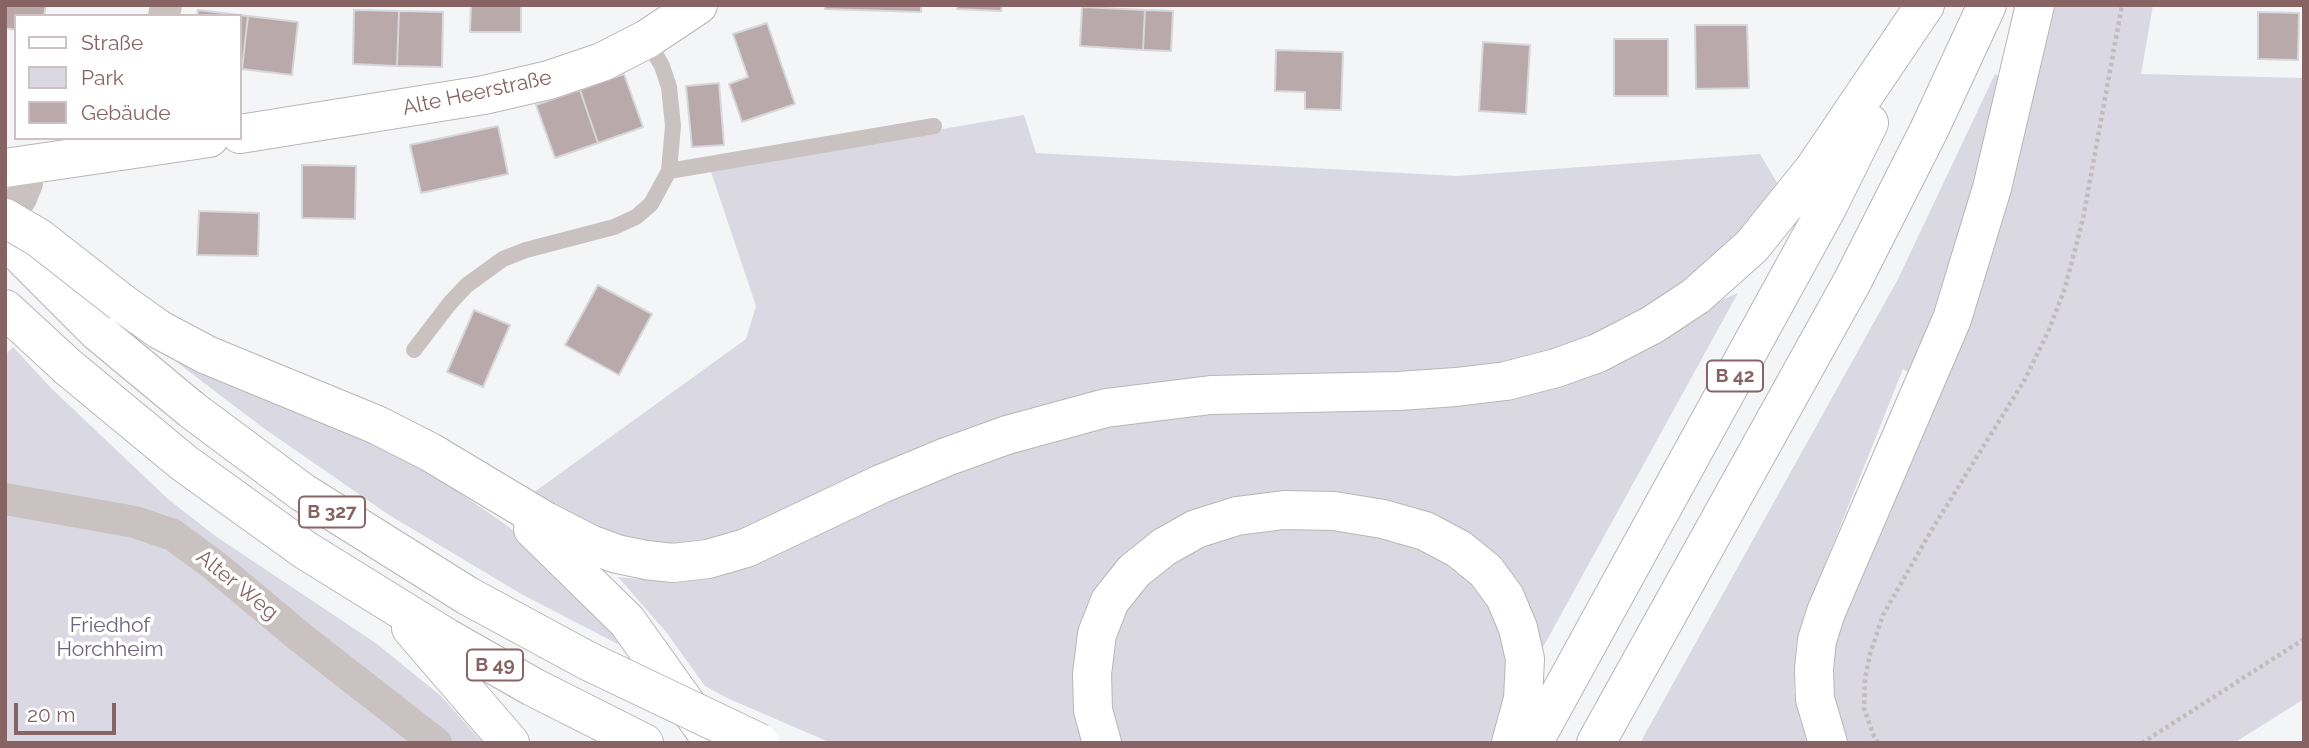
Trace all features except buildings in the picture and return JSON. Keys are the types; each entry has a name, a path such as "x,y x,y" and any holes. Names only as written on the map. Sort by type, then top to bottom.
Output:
{"main road":[{"name":"Alte Heerstraße","path":"242,134 421,106 521,87 602,62 647,39 698,5"},
{"path":"5,219 56,250 160,330 206,355 377,425 590,544 646,561 673,563 708,559 746,548 881,484 946,457 1007,435 1106,408 1211,395 1399,391 1457,387 1506,381 1556,368 1598,353 1652,325 1696,296 1752,246 1814,169 1927,5"},
{"name":"B 42","path":"1533,743 1828,206 1927,5"},
{"name":"B 42","path":"1596,743 1852,282 1929,130 1987,5"},
{"path":"1828,743 1815,699 1817,640 1826,612 1952,320 1992,188 2035,5"},
{"path":"16,167 152,143 186,140"},
{"name":"B 327","path":"5,239 98,332 192,410 302,492 468,596 588,661 760,743"},
{"name":"B 327","path":"5,309 68,367 204,478 305,550 392,605"},
{"path":"470,476 584,576 627,621 714,743"},
{"path":"1102,743 1093,710 1092,674 1097,634 1111,601 1134,571 1164,547 1196,529 1237,516 1284,510 1334,511 1383,519 1415,528 1459,549 1486,571 1505,597 1518,628 1525,659 1523,699 1511,743"},
{"path":"392,605 510,743"},
{"name":"B 49","path":"392,605 522,681 644,743"}],"street":[{"path":"5,219 22,198 27,183 16,167"},
{"name":"Alter Weg","path":"5,499 135,522 173,534 436,743"}],"lane":[{"path":"414,350 450,303 503,259 526,250 614,227 636,217 651,204 669,170 673,104 662,66 647,39"},
{"path":"669,170 934,126"}],"path":[{"path":"1878,743 1864,708 1865,679 1883,615 2024,380 2066,288 2083,219 2122,5"},
{"path":"2142,743 2304,639"}],"green space":[{"path":"2050,5 2153,5 2141,74 2304,78 2304,699 2234,743 1843,743 1827,688 1834,634 1967,324 1990,260 2005,206"},
{"path":"1995,74 2004,78 1955,259 1911,374 1903,369 1820,577 1796,645 1794,692 1807,743 1640,743 1898,279"},
{"path":"1024,115 1036,153 1457,176 1760,154 1782,191 1710,262 1654,305 1579,342 1504,365 1411,381 1172,384 737,537 656,548 577,520 533,493 746,339 756,306 710,169"},
{"path":"1738,293 1542,649 1535,618 1521,589 1385,502 1132,554 1084,743 831,743 705,686 666,632 618,577 675,582 954,471 1074,434 1150,418 1211,410 1412,406 1703,308"},
{"path":"13,347 51,388 168,499 214,535 377,644 441,696 483,743 452,743 205,549 5,486 5,355"},
{"path":"166,354 383,448 447,484 509,527 561,571 641,656 523,595 389,515 262,427"},
{"name":"Friedhof Horchheim","path":"5,508 152,542 184,558 422,743 5,743"},
{"path":"1284,525 1346,529 1417,547 1457,569 1476,587 1492,611 1511,662 1505,712 1490,743 1117,743 1106,676 1119,622 1131,602 1158,574 1184,554 1213,541"}]}
